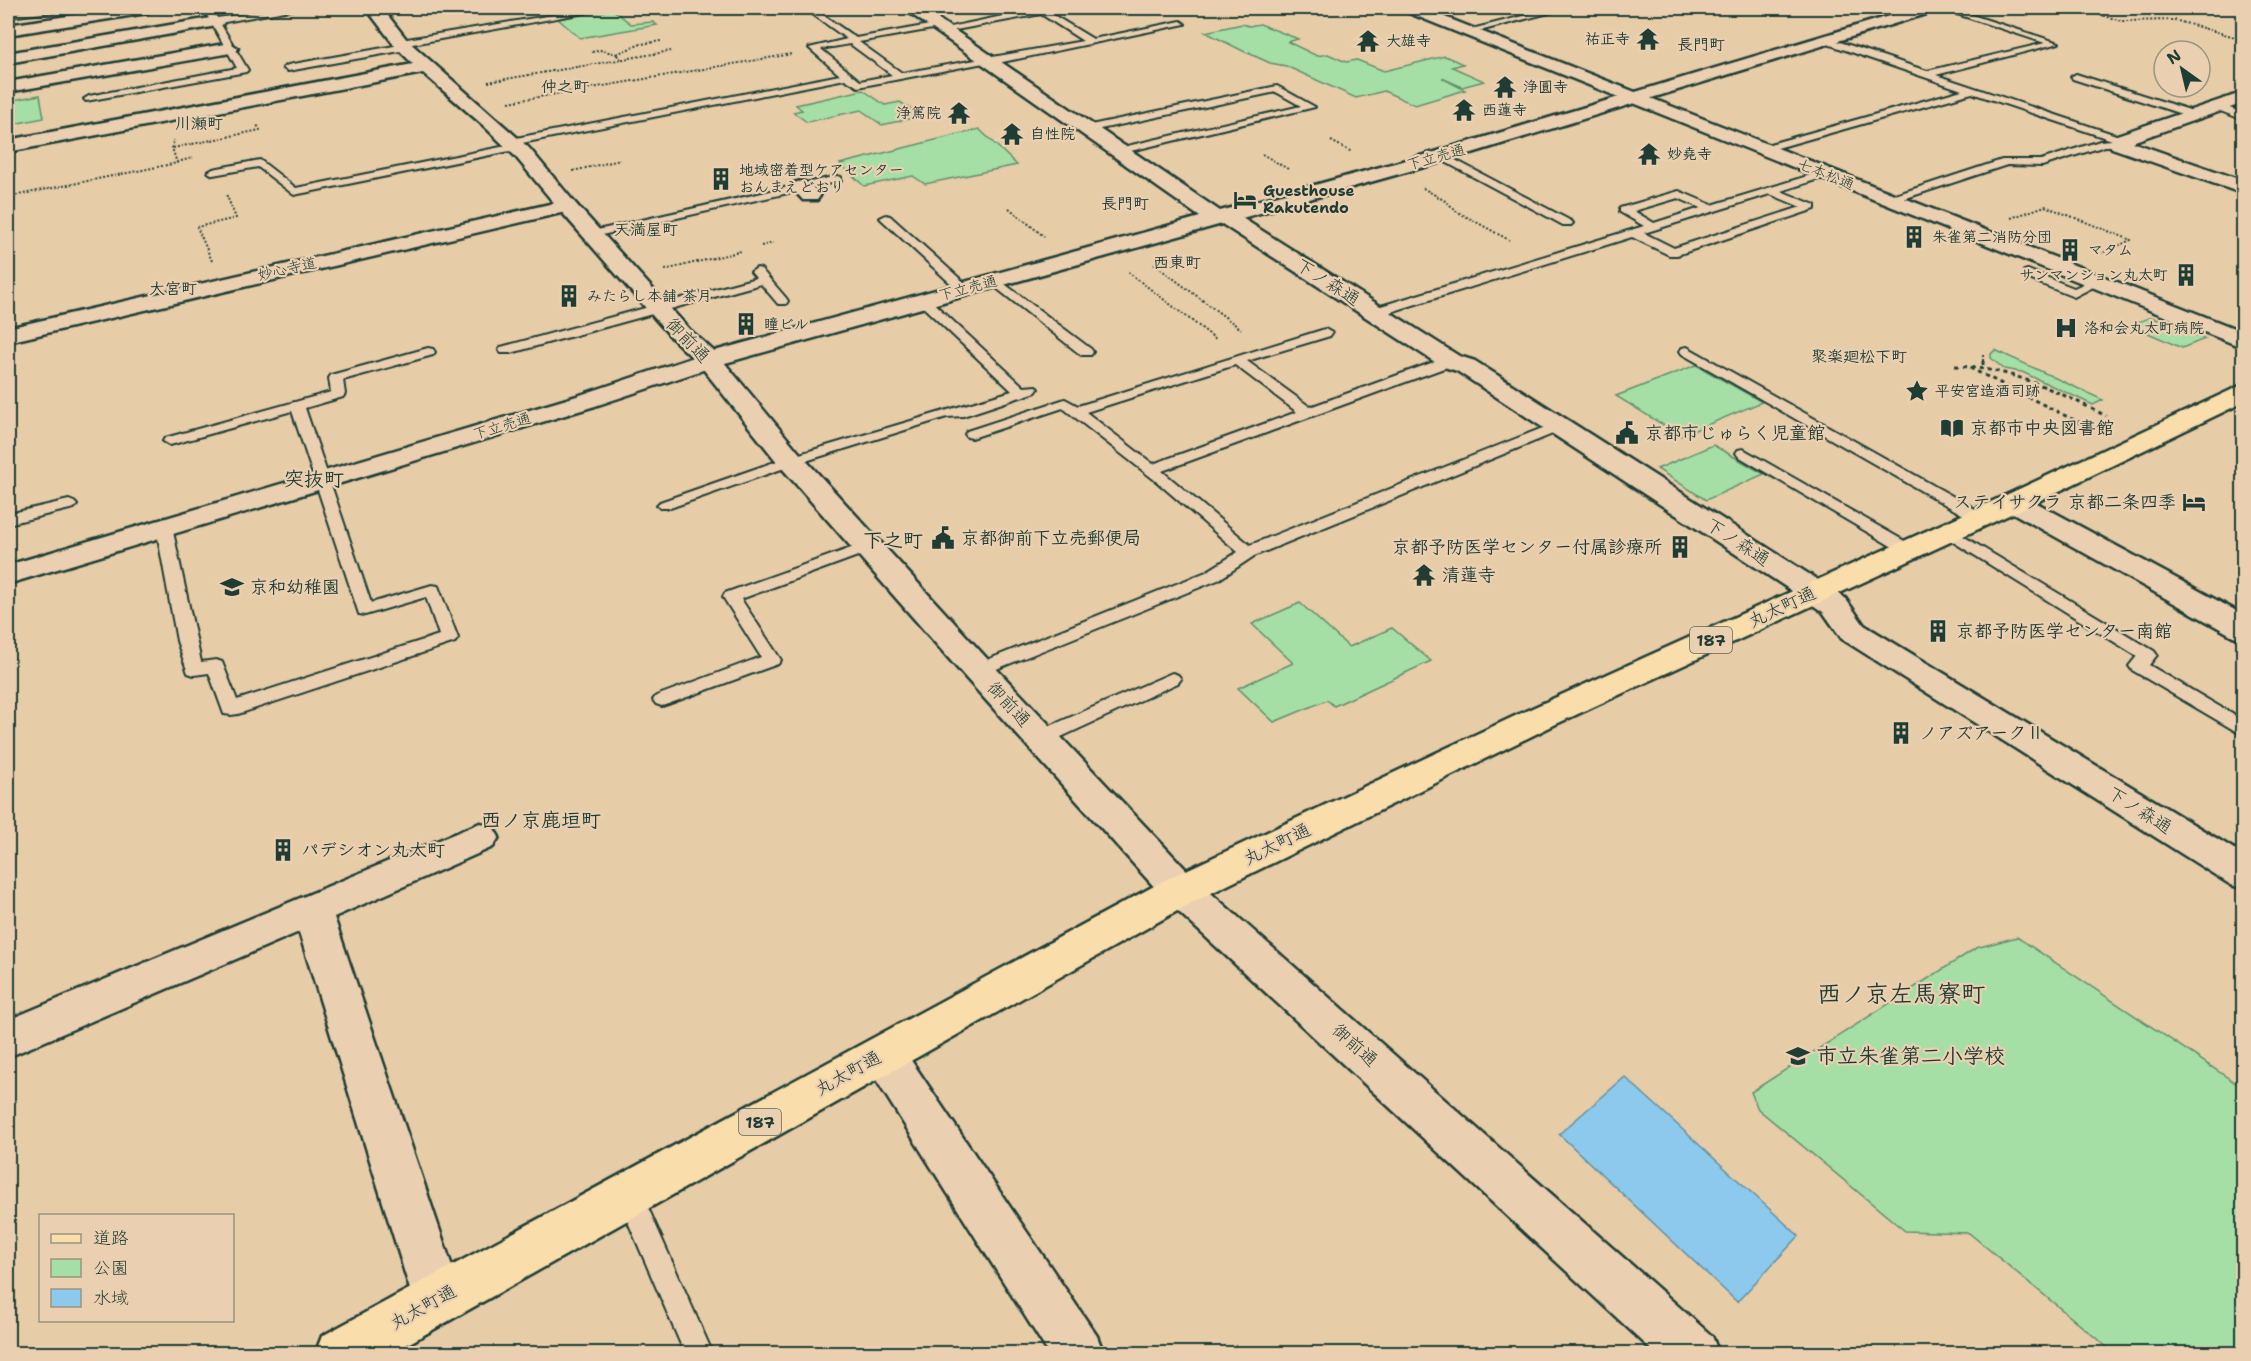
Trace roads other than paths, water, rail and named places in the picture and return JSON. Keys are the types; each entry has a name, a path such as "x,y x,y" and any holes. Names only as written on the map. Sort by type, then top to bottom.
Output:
{"main road":[{"name":"丸太町通","path":"340,1353 1181,890 1542,717 1824,598 1909,550 2244,392"}],"street":[{"path":"8,30 59,11 147,8"},
{"name":"下ノ森通","path":"912,8 992,60 1118,151 1221,218 1376,312 1450,361 1466,366 1824,598 1853,632 2244,874"},
{"name":"七本松通","path":"1410,8 2244,341"},
{"name":"下立売通","path":"8,574 575,404 709,360 1442,156 1930,8"},
{"name":"御前通","path":"376,10 403,45 514,145 658,308 709,360 791,462 978,670 1181,890 1694,1353"},
{"path":"59,11 89,99"},
{"path":"8,58 216,22"},
{"path":"8,87 230,48"},
{"path":"8,146 426,67"},
{"path":"2120,142 2244,97"},
{"path":"2120,142 2244,188"},
{"name":"妙心寺道","path":"8,335 567,206"},
{"path":"2014,502 2242,626"},
{"path":"8,1039 480,837"},
{"path":"312,910 438,1299"},
{"path":"883,1054 1079,1353"}],"lane":[{"path":"89,99 243,70 207,8"},
{"path":"216,22 297,8"},
{"path":"376,10 404,8"},
{"path":"288,68 608,8"},
{"path":"808,8 900,76"},
{"path":"1062,8 814,48 858,84 1181,24"},
{"path":"1468,31 1564,8"},
{"path":"1926,74 2055,44 1930,8"},
{"path":"8,15 59,11"},
{"path":"1041,11 1092,42"},
{"path":"1822,39 2120,142"},
{"path":"213,171 260,162 294,192 847,75"},
{"path":"2076,77 2195,115"},
{"path":"1086,129 1277,89 1310,106 1118,151"},
{"path":"1763,149 1971,90"},
{"path":"2218,107 2244,117"},
{"path":"1890,200 2006,162 2042,164 2104,143 2120,142"},
{"path":"1442,156 1567,223"},
{"path":"1376,312 1824,174"},
{"path":"593,234 805,192 837,179"},
{"path":"1634,233 1673,252 1811,207 1772,191"},
{"path":"1654,227 1624,210 1679,194 1711,209"},
{"path":"886,218 964,288"},
{"path":"2028,274 2074,293 2097,282"},
{"path":"506,350 658,308 760,276 782,301"},
{"path":"994,280 1086,352"},
{"path":"665,505 791,462 1026,390 922,300"},
{"path":"1076,411 1325,333"},
{"path":"1687,351 1980,518"},
{"path":"170,441 338,394 336,378 428,352"},
{"path":"1239,360 1308,413"},
{"path":"1151,470 1450,361"},
{"path":"972,434 1065,403 1106,438 1118,444 1151,470 1248,552"},
{"path":"164,527 194,669 216,666 231,710 448,638 432,590 365,610 297,405"},
{"path":"978,670 1212,576 1248,552 1560,426"},
{"path":"1743,453 1909,550"},
{"path":"8,519 69,505"},
{"path":"1948,532 2148,655 2138,666 2244,730"},
{"path":"662,700 772,660 731,597 868,547"},
{"path":"1041,738 1172,678"},
{"path":"629,1194 699,1353"}],"water":[{"path":"1625,1077 1799,1236 1737,1302 1559,1134"}],"place":[{"name":"祐正寺","path":"1648,39"},
{"name":"大雄寺","path":"1368,41"},
{"name":"浄圓寺","path":"1505,87"},
{"name":"西蓮寺","path":"1464,110"},
{"name":"浄篤院","path":"959,113"},
{"name":"自性院","path":"1012,134"},
{"name":"妙堯寺","path":"1649,154"},
{"name":"地域密着型ケアセンター おんまえどおり","path":"721,179"},
{"name":"Guesthouse Rakutendo","path":"1245,200"},
{"name":"朱雀第二消防分団","path":"1914,237"},
{"name":"マタム","path":"2070,250"},
{"name":"サンマンション丸太町","path":"2186,275"},
{"name":"みたらし本舗 茶月","path":"569,296"},
{"name":"瞳ビル","path":"746,324"},
{"name":"洛和会丸太町病院","path":"2066,328"},
{"name":"平安宮造酒司跡","path":"1917,391"},
{"name":"京都市中央図書館","path":"1952,428"},
{"name":"京都市じゅらく児童館","path":"1627,433"},
{"name":"ステイサクラ 京都二条四季","path":"2194,502"},
{"name":"京都御前下立売郵便局","path":"943,538"},
{"name":"京都予防医学センター付属診療所","path":"1680,547"},
{"name":"清蓮寺","path":"1424,575"},
{"name":"京和幼稚園","path":"232,587"},
{"name":"京都予防医学センター南館","path":"1938,631"},
{"name":"ノアズアークⅡ","path":"1901,733"},
{"name":"パデシオン丸太町","path":"283,850"},
{"name":"市立朱雀第二小学校","path":"1798,1056"}],"district":[{"name":"長門町","path":"1701,44"},
{"name":"仲之町","path":"565,86"},
{"name":"川瀬町","path":"199,123"},
{"name":"長門町","path":"1125,203"},
{"name":"天満屋町","path":"646,229"},
{"name":"西東町","path":"1177,262"},
{"name":"大宮町","path":"173,288"},
{"name":"聚楽廻松下町","path":"1859,356"},
{"name":"突抜町","path":"314,479"},
{"name":"下之町","path":"893,540"},
{"name":"西ノ京鹿垣町","path":"541,820"},
{"name":"西ノ京左馬寮町","path":"1901,994"}]}
